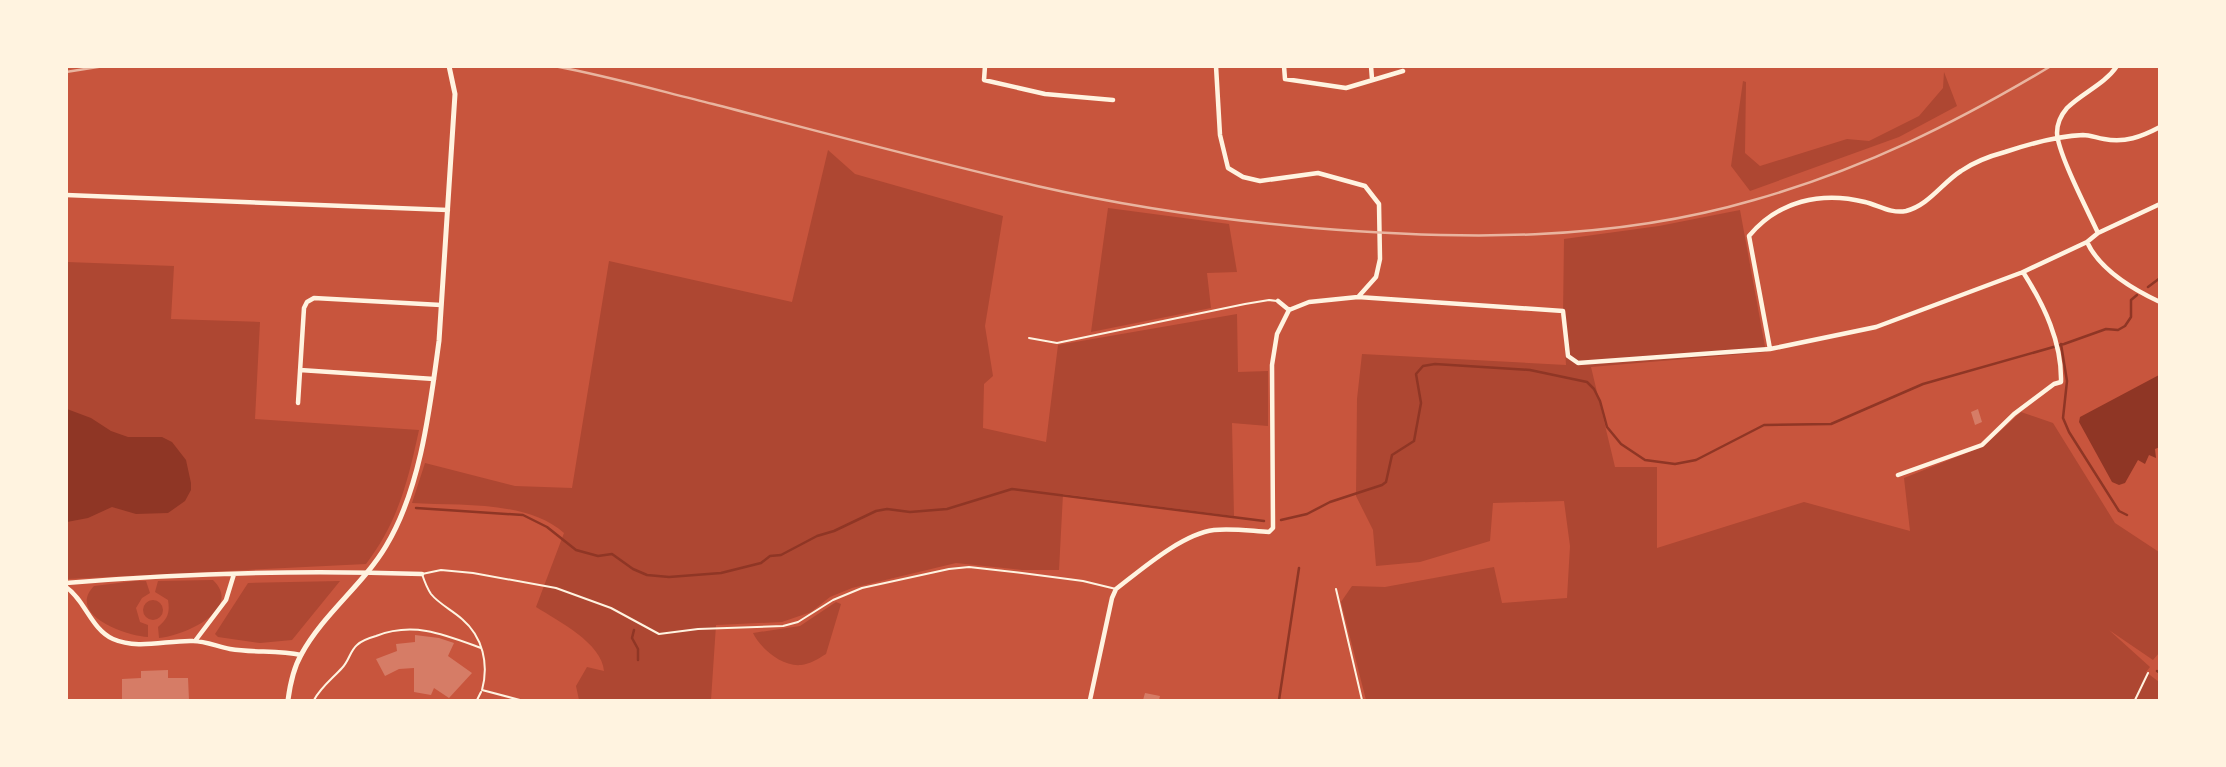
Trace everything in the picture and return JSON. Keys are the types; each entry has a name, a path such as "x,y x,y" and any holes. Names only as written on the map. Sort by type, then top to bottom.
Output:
{"street":[{"path":"288,701 291,679 300,655 385,548 403,515 417,461 439,341 455,94 449,66"},
{"path":"985,66 984,80 1045,94 1113,100"},
{"path":"1216,66 1220,135 1228,168 1243,177 1260,181 1318,173 1365,186 1379,204 1380,259 1376,277 1358,296"},
{"path":"1284,66 1286,79 1346,88 1403,71"},
{"path":"1371,66 1372,79"},
{"path":"2098,233 2058,138 2059,121 2065,111 2117,66"},
{"path":"1770,349 1749,236 1761,222 1779,209 1797,201 1853,200 1893,211 1908,211 1922,204 1961,171 2007,151 2058,138 2089,135 2124,141 2160,127"},
{"path":"66,195 448,210"},
{"path":"1090,701 1116,589 1184,541 1205,532 1269,532 1273,528 1272,365 1277,334 1289,310 1309,302 1358,296 1563,312 1568,356 1578,363 1770,349 1890,323 2023,272 2160,204"},
{"path":"2087,242 2092,254 2102,266 2160,302"},
{"path":"1898,475 1982,445 2014,414 2054,384 2061,382 2062,366 2055,338 2035,291 2023,272"},
{"path":"298,403 304,308 307,302 314,298 441,304"},
{"path":"1278,301 1289,310"},
{"path":"300,370 434,379"},
{"path":"66,585 234,575 366,572 422,574"},
{"path":"195,641 226,600 234,575"},
{"path":"66,585 76,594 85,610 105,634 113,639 143,644 195,641 231,649 300,655"}],"lane":[{"path":"1029,338 1057,343 1245,304 1278,301"},
{"path":"477,701 486,676 482,648 476,634 432,595 422,574 441,570 473,573 556,587 611,608 659,634 698,629 783,626 799,622 832,600 862,588 949,569 970,567 1105,585 1116,589"},
{"path":"314,701 360,642 383,633 426,629 482,648"},
{"path":"482,690 520,701"}],"path":[{"path":"1336,589 1362,701"},
{"path":"2135,701 2148,673"}],"shaded area":[{"path":"1944,72 1957,106 1899,137 1750,191 1731,166 1743,81 1746,82 1745,153 1760,166 1847,139 1869,141 1919,116 1943,88"},
{"path":"828,150 855,174 1003,216 985,326 993,376 984,384 983,428 1046,442 1058,345 1237,314 1238,372 1268,371 1268,426 1232,423 1234,516 1063,494 1059,570 1022,570 956,563 852,588 830,597 811,612 782,622 716,625 711,700 579,700 576,686 587,667 604,671 601,661 587,642 536,607 564,533 549,522 512,510 471,505 412,503 425,463 515,486 572,488 609,261 792,302"},
{"path":"1108,208 1229,224 1237,272 1207,273 1211,308 1091,332"},
{"path":"1740,210 1766,352 1591,367 1615,467 1657,467 1657,548 1804,502 1910,531 1904,478 1984,446 2021,412 2053,423 2115,523 2159,552 2159,653 2153,660 2109,630 2150,667 2146,672 2159,682 2159,700 1366,700 1341,602 1352,586 1385,587 1494,567 1502,603 1567,598 1570,546 1564,501 1493,503 1490,541 1420,562 1376,566 1373,530 1356,496 1357,399 1362,354 1566,365 1563,317 1564,239 1659,226"},
{"path":"67,262 174,266 171,319 260,322 255,419 419,430 411,467 394,517 366,564 67,579"},
{"path":"2159,375 2160,447 2155,449 2156,458 2149,455 2145,464 2138,460 2125,483 2119,485 2112,482 2079,422 2080,417"},
{"path":"67,409 128,437 162,437 172,442 186,460 191,490 185,501 168,513 136,514 112,507 88,518 67,522"},
{"path":"213,580 221,591 221,601 216,611 195,627 159,638 158,627 168,615 169,608 168,600 155,592 158,581"},
{"path":"146,581 150,593 142,598 136,608 140,622 148,625 148,637 126,633 102,622 93,615 88,606 87,596 94,586"},
{"path":"340,581 292,640 260,643 218,637 215,634 248,583"},
{"path":"149,600 157,600 163,610 157,620 149,620 143,614 143,606"},
{"path":"836,602 841,604 826,654 811,662 794,665 779,660 761,645 753,633 800,626"}],"building":[{"path":"1978,409 1982,422 1975,425 1971,412"},
{"path":"415,635 454,643 448,656 472,673 449,698 434,688 431,695 414,692 414,668 399,669 385,676 376,659 397,651 396,644 415,642"},
{"path":"168,670 168,678 188,678 189,700 122,700 122,679 141,678 141,671"},
{"path":"1145,693 1160,696 1159,700 1143,700"}],"waterway":[{"path":"2148,287 2160,278"},
{"path":"1281,520 1307,514 1330,502 1386,482 1392,455 1414,441 1421,403 1416,374 1423,366 1435,364 1530,370 1587,382 1600,401 1607,427 1621,444 1645,460 1675,464 1696,460 1764,425 1831,424 1923,384 2064,344 2106,329 2118,330 2125,326 2131,317 2131,300 2137,295"},
{"path":"2061,344 2067,381 2063,418 2119,511 2127,515"},
{"path":"416,508 523,515 547,527 576,550 598,556 612,554 647,575 669,577 721,573 761,563 770,556 781,555 817,536 876,511 947,509 1012,489 1264,521"},
{"path":"1279,700 1299,568"},
{"path":"634,630 632,638 638,649 638,660"}],"railway":[{"path":"66,72 104,66"},
{"path":"554,66 1037,186 1106,200 1279,225 1425,235 1535,234 1590,230 1700,214 1754,200 1833,174 1907,143 1979,107 2051,66"}]}
